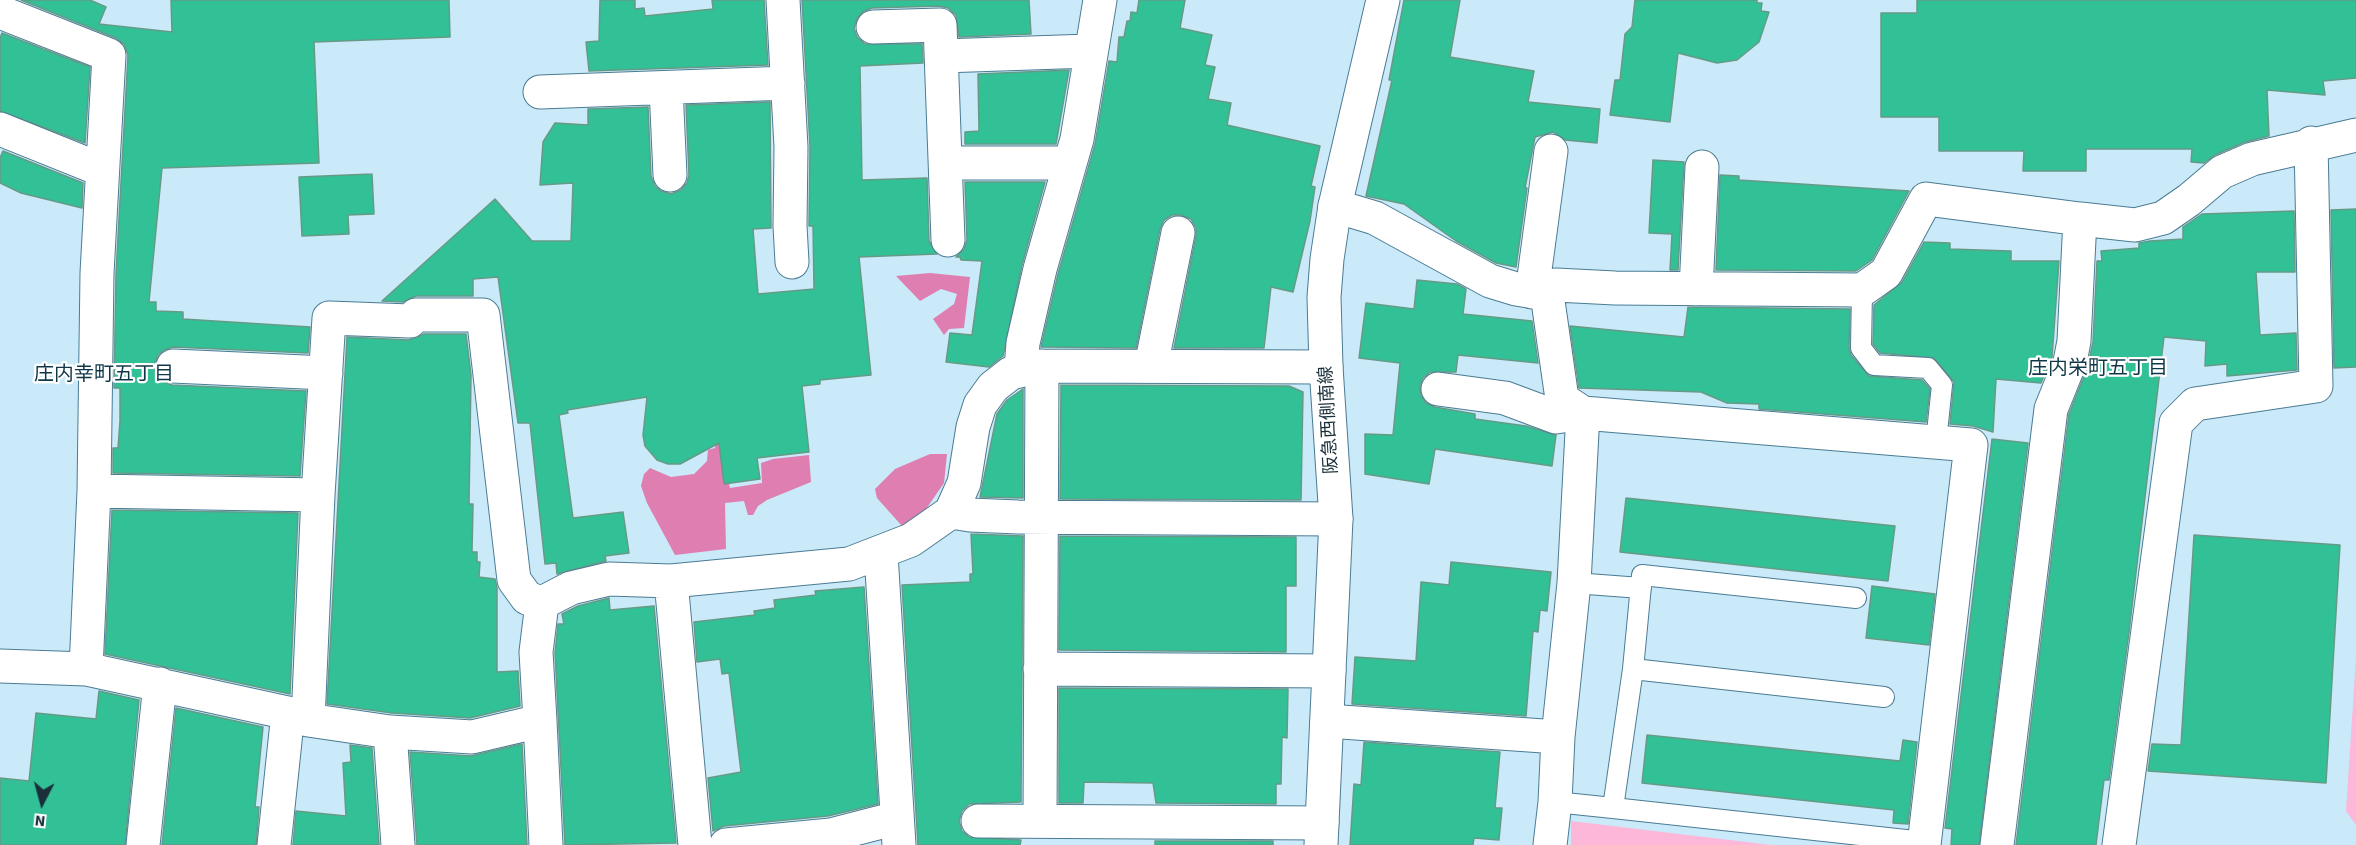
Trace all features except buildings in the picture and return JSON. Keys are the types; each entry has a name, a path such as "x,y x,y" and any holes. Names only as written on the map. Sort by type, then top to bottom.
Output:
{"street":[{"path":"783,0 788,82 792,262"},
{"path":"1040,821 1042,517 1032,368 1023,343 1040,269 1077,139 1100,0"},
{"name":"阪急西側南線","path":"1321,834 1335,519 1324,297 1335,206 1383,0"},
{"path":"0,12 109,55 97,273 94,491 86,669"},
{"path":"873,27 940,25 948,240"},
{"path":"942,56 1090,51"},
{"path":"540,92 788,82"},
{"path":"666,88 670,175"},
{"path":"0,129 102,170"},
{"path":"1335,206 1375,218 1490,281 1539,293 1556,285 1862,290 1886,273 1926,199 2135,225 2163,218 2222,172 2252,159 2312,143 2356,135"},
{"path":"2119,845 2175,423 2195,404 2316,386 2312,143"},
{"path":"1551,151 1539,293 1562,399 1583,413"},
{"path":"946,163 1071,163"},
{"path":"1696,289 1702,167"},
{"path":"1997,845 2051,410 2070,362 2074,341 2080,219"},
{"path":"1151,366 1178,233"},
{"path":"274,845 298,716 318,495 329,318 410,321 416,315 483,315 514,580 527,598 542,603 571,588 609,579 671,581 833,566 881,554 911,540 951,512 964,483 973,426 980,405 993,387 1032,368 1326,367"},
{"path":"173,366 326,373"},
{"path":"1438,389 1505,398 1556,417 1583,413 1971,445 1924,844"},
{"path":"1550,845 1556,802 1558,737 1574,583 1583,413"},
{"path":"94,491 318,495"},
{"path":"951,512 970,515 1042,517 1335,519"},
{"path":"726,845 898,831 881,554"},
{"path":"671,581 695,845"},
{"path":"542,603 536,652 546,845"},
{"path":"0,666 86,669 298,716 390,732 472,737 540,721"},
{"path":"1040,669 1329,671"},
{"path":"143,845 160,684"},
{"path":"1327,721 1558,737"},
{"path":"390,732 398,845"},
{"path":"978,821 1040,821 1321,834"}],"lane":[{"path":"1862,290 1861,348 1874,365 1928,369 1942,386 1936,442"},
{"path":"1613,808 1633,669 1642,574 1856,598"},
{"path":"1574,583 1641,588"},
{"path":"1633,669 1884,697"},
{"path":"1556,802 1924,844"}],"shaded area":[{"path":"930,273 970,277 964,328 949,329 944,335 933,319 954,304 957,294 941,289 920,301 896,276"},
{"path":"714,421 730,488 762,483 761,463 773,459 809,455 811,482 767,500 758,506 753,515 748,515 744,501 725,503 726,549 675,555 647,503 641,486 644,474 650,468 671,477 694,474 707,461 708,450 715,448"},
{"path":"930,454 947,454 944,483 924,512 902,526 877,498 875,489 895,469"},
{"path":"2356,658 2356,825 2346,811"},
{"path":"1571,821 1771,845 1571,845"}],"district":[{"name":"庄内栄町五丁目","path":"2098,370"},
{"name":"庄内幸町五丁目","path":"104,376"}]}
